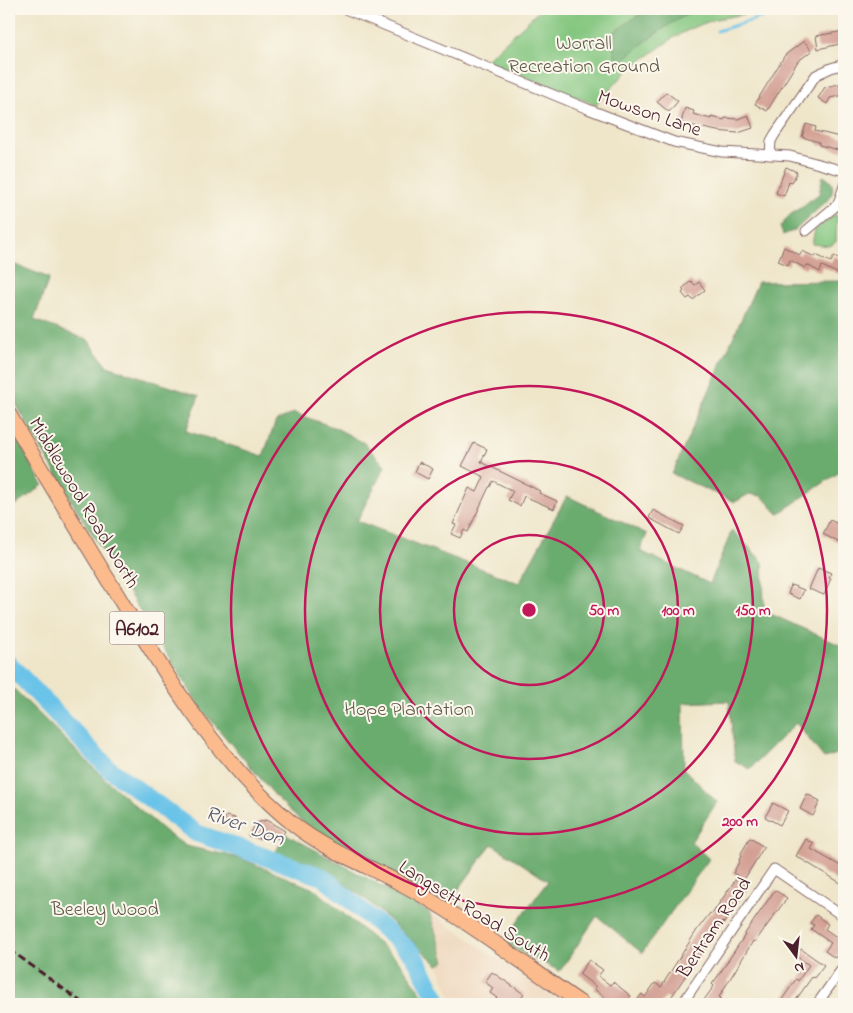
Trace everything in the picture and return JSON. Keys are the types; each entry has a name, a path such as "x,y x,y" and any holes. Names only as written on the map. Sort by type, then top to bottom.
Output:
{"main road":[{"name":"Middlewood Road North","path":"9,414 138,630 179,692 218,745 260,795 292,823"},
{"name":"Langsett Road South","path":"292,823 331,850 417,892 582,1004"}],"street":[{"name":"Mowson Lane","path":"345,9 588,110 674,142 722,152 790,156 844,171"},
{"path":"770,155 771,141 775,134 816,75 824,70 844,64"},
{"path":"806,231 838,204 844,186"},
{"name":"Bertram Road","path":"682,1004 774,869 844,917"},
{"path":"817,1004 844,966"}],"shaded area":[{"path":"429,912 564,1004 454,1004 438,965 445,960"}],"green space":[{"name":"Worrall Recreation Ground","path":"541,9 774,9 716,19 694,27 673,38 628,70 596,105 485,61"},
{"path":"648,9 699,9 667,26 617,65 612,39 614,32"},
{"path":"774,9 816,9 801,18"},
{"path":"823,176 829,180 833,189 829,199 795,230 783,235 780,227 790,215 819,194"},
{"path":"836,214 836,242 830,246 812,244 815,230"},
{"name":"Hope Plantation","path":"9,262 49,278 34,320 88,340 107,366 199,396 186,431 263,456 276,421 294,413 336,428 364,443 385,466 357,521 519,583 567,496 647,534 640,551 710,584 732,530 763,562 764,611 844,647 844,752 824,758 796,723 750,769 735,761 729,701 683,703 684,769 717,802 691,842 709,859 642,953 597,916 560,971 502,943 548,881 492,844 447,905 320,839 278,799 202,710 74,505 9,392"},
{"path":"844,281 844,456 839,461 844,469 778,514 762,496 749,494 735,502 672,474 758,282"},
{"path":"9,425 43,485 16,505 9,503"},
{"name":"Beeley Wood","path":"9,684 107,781 168,834 186,846 240,858 316,890 399,961 422,994 426,1004 9,1004"},
{"path":"286,834 429,912 445,961 438,965 368,901 327,871 275,853"}],"building":[{"path":"844,31 844,43 818,49 816,36"},
{"path":"804,41 812,51 798,61 767,111 755,104 785,55"},
{"path":"844,83 844,95 830,98 827,104 818,98 825,87"},
{"path":"666,92 678,101 669,112 657,102"},
{"path":"685,108 694,111 693,114 711,119 711,117 724,120 725,118 738,119 748,115 753,128 738,133 717,131 681,123"},
{"path":"806,124 816,127 815,131 844,138 842,151 819,145 819,142 802,137"},
{"path":"786,167 797,172 792,183 789,182 784,196 776,193"},
{"path":"784,247 800,255 802,251 831,262 834,256 844,261 842,268 839,274 822,266 820,272 807,265 805,268 790,260 788,265 778,261"},
{"path":"691,281 695,285 699,282 705,290 693,300 690,297 687,299 682,293 684,291 682,289"},
{"path":"474,443 487,449 481,462 557,501 554,509 524,496 520,506 508,500 513,491 493,481 468,532 464,530 460,538 451,534 456,525 453,524 469,488 477,492 484,477 462,466"},
{"path":"419,462 433,469 428,479 415,472"},
{"path":"653,510 684,526 679,534 649,518"},
{"path":"830,520 844,527 844,545 823,534"},
{"path":"818,568 831,573 829,577 831,578 824,595 809,589"},
{"path":"791,585 804,590 800,599 788,594"},
{"path":"807,794 820,801 813,816 800,809"},
{"path":"773,803 788,811 780,825 765,817"},
{"path":"226,816 235,818 233,826 224,824"},
{"path":"266,820 285,831 280,839 266,833 263,839 249,836 257,823"},
{"path":"750,838 764,847 742,883 748,887 724,923 722,921 670,999 666,997 660,1004 634,1004 642,994 645,997 655,983 661,987 697,930 710,913 712,914 738,876 733,873 740,860 740,855"},
{"path":"806,839 814,844 811,849 844,868 844,885 796,856"},
{"path":"775,890 787,898 755,942 753,941 719,997 721,998 716,1004 701,1004 714,986 712,984"},
{"path":"816,915 828,924 825,929 844,942 835,958 825,951 831,943 811,929 814,925 810,923"},
{"path":"801,949 824,965 814,978 812,977 793,1004 779,1004 796,979 798,981 809,965 796,956"},
{"path":"589,960 603,970 598,976 610,985 613,982 631,996 625,1004 616,1004 608,1000 594,989 596,987 579,974"},
{"path":"492,972 524,994 516,1004 491,1004 497,998 490,993 493,988 485,982"}],"waterway":[{"path":"717,31 784,9"},
{"name":"River Don","path":"9,664 108,768 196,833 323,877 413,954 440,1004"}],"railway":[{"path":"9,949 84,1004"}]}
